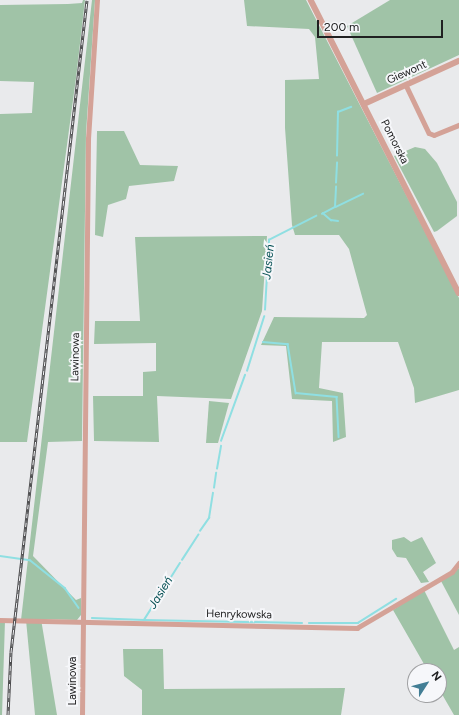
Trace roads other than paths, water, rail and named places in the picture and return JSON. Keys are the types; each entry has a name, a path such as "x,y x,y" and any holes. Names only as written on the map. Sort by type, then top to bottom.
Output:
{"street":[{"name":"Lawinowa","path":"82,715 88,140 97,0"},
{"name":"Pomorska","path":"311,0 459,293"},
{"name":"Giewont","path":"364,104 459,61"},
{"path":"406,85 429,133 434,135 459,125"},
{"name":"Henrykowska","path":"0,620 357,628 452,572 459,563"}],"waterway":[{"name":"Jasień","path":"337,156 338,112 351,107"},
{"name":"Jasień","path":"336,183 337,163"},
{"name":"Jasień","path":"322,214 335,207 336,187"},
{"path":"336,207 363,194"},
{"path":"323,213 331,220 338,221"},
{"name":"Jasień","path":"265,310 269,240 316,216"},
{"name":"Jasień","path":"247,371 264,317"},
{"path":"263,342 288,344 296,393 337,397 339,437"},
{"name":"Jasień","path":"221,441 245,375"},
{"name":"Jasień","path":"217,469 221,446"},
{"name":"Jasień","path":"214,488 216,473"},
{"name":"Jasień","path":"200,531 209,518 213,493"},
{"name":"Jasień","path":"182,560 198,535"},
{"name":"Jasień","path":"0,556 30,560 65,588 79,608"},
{"name":"Jasień","path":"92,618 144,620 180,563"},
{"path":"309,623 358,623 396,599"},
{"path":"144,620 302,623"}],"railway":[{"path":"8,715 11,652 87,0"}]}
